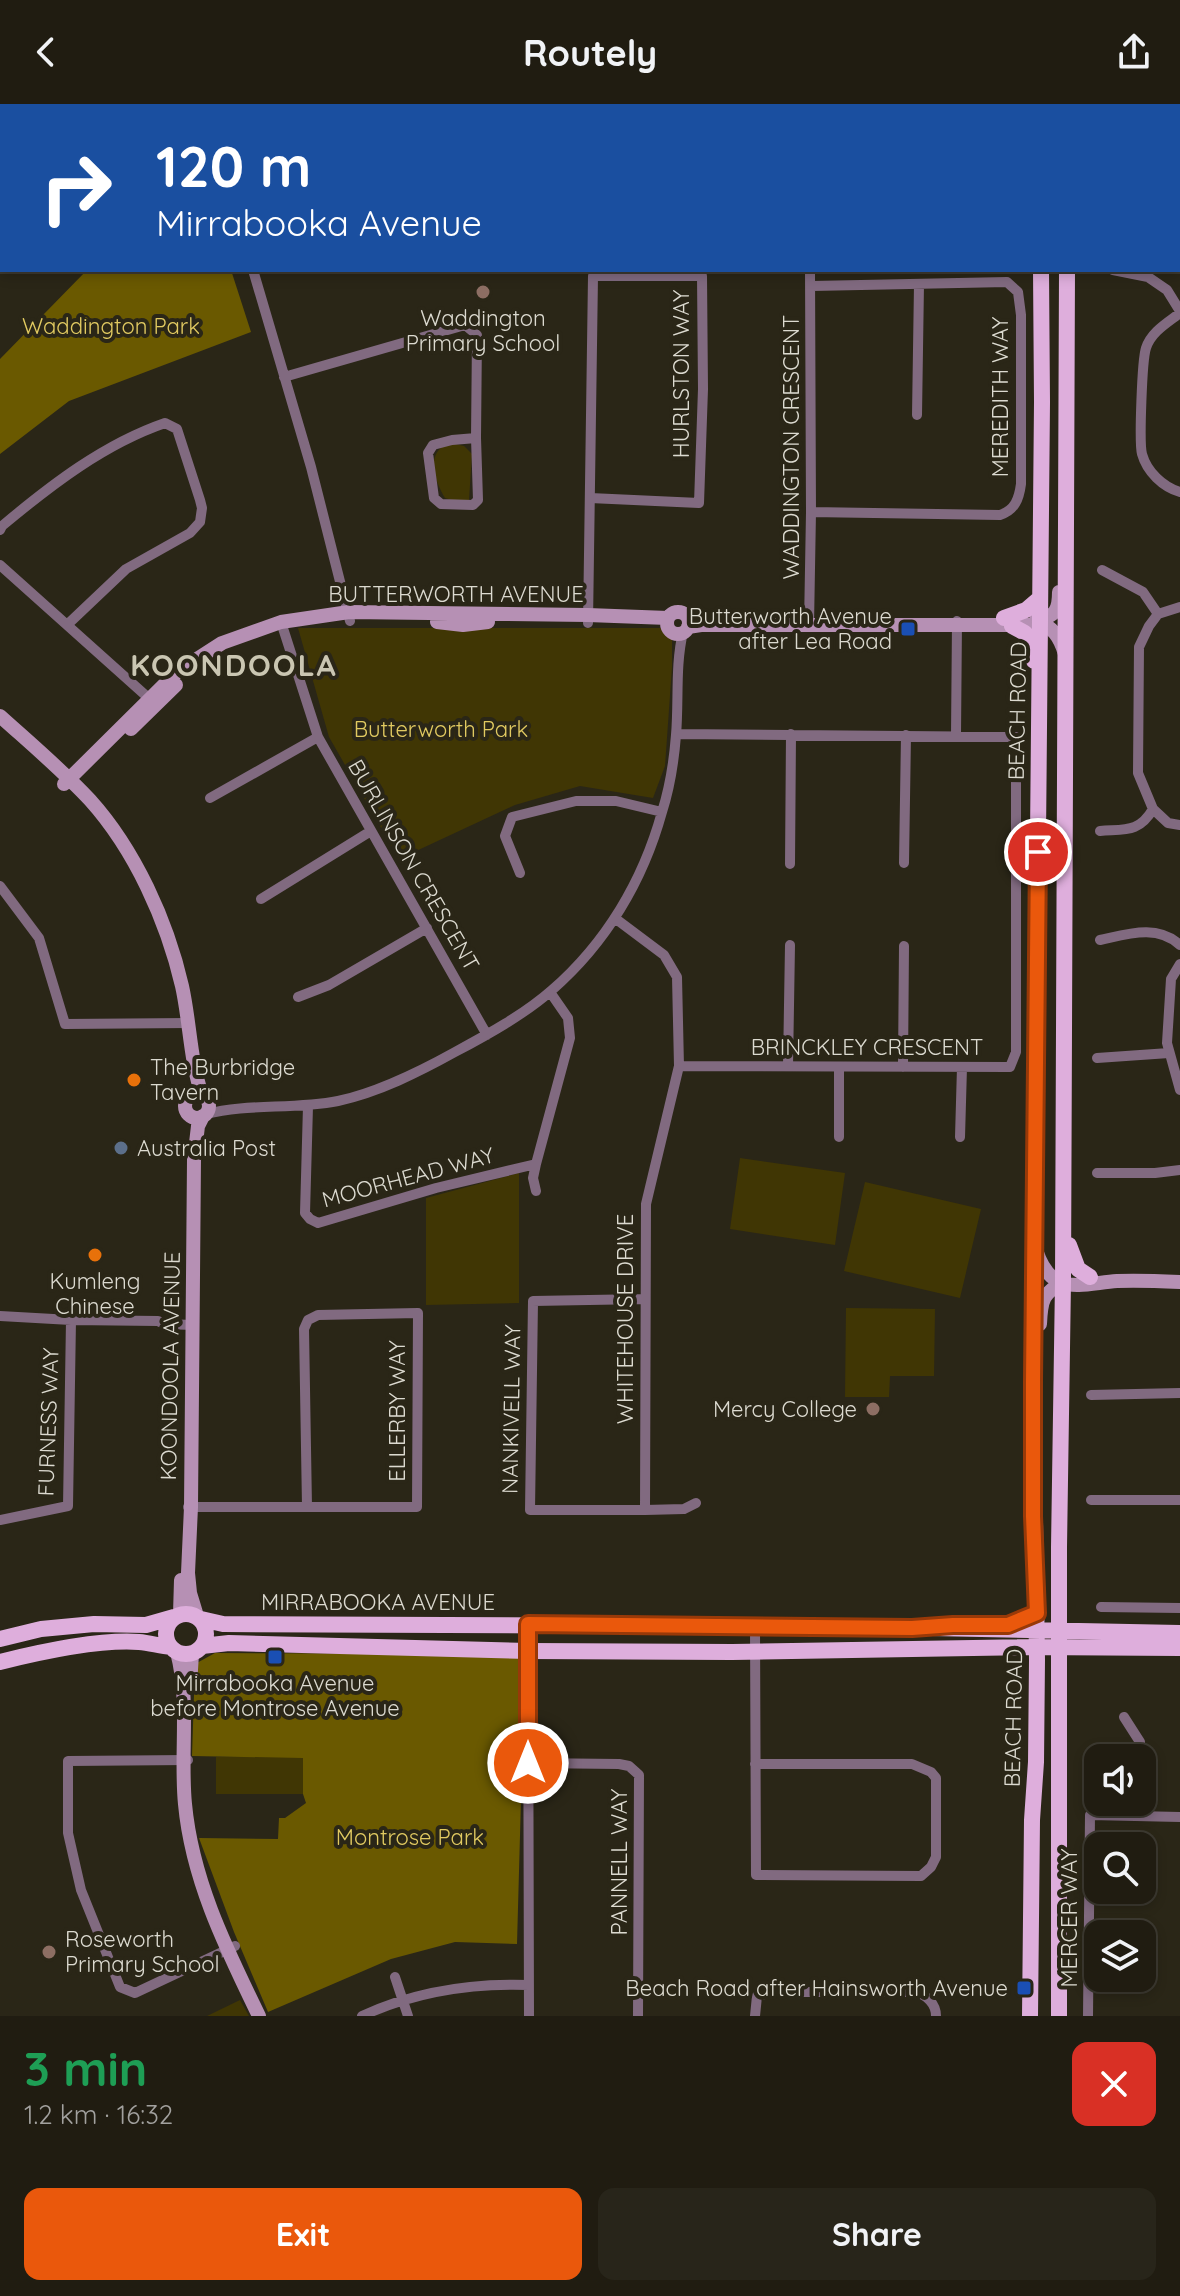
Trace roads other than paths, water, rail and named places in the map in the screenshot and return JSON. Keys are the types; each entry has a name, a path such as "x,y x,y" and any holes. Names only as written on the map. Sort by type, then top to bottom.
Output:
{"main road":[{"name":"BEACH ROAD","path":"1030,2016 1037,1639 1033,1516 1041,272"},
{"name":"BEACH ROAD","path":"1059,2016 1067,272"},
{"path":"1039,682 1032,647 1025,633 1008,622 1040,598"},
{"path":"1037,912 1048,900 1054,899 1064,908"},
{"path":"1064,1200 1069,1247 1078,1269 1090,1277"},
{"path":"1059,1547 1065,1569 1067,1605 1072,1618 1089,1632"},
{"path":"912,1628 1008,1625 1037,1613"},
{"path":"188,1617 204,1624 207,1636 186,1650 166,1635 169,1622 188,1617"},
{"name":"MIRRABOOKA AVENUE","path":"0,1639 41,1629 94,1624 146,1625 188,1617 223,1624 912,1628 1180,1648"},
{"name":"MIRRABOOKA AVENUE","path":"1060,1639 1089,1632 1180,1633"},
{"name":"MIRRABOOKA AVENUE","path":"0,1662 55,1650 138,1642 186,1650 229,1643 528,1651 755,1652 1013,1647 1037,1639"},
{"path":"1013,1647 1024,1657 1028,1668 1029,1723 1035,1744"},
{"path":"1060,1675 1069,1664 1089,1654 1141,1653 1158,1647"}],"street":[{"path":"254,272 350,617"},
{"name":"WADDINGTON CRESCENT","path":"809,621 810,272"},
{"path":"1123,272 1148,277 1167,290 1180,312 1156,331 1146,347 1141,452 1151,472 1170,489 1180,492"},
{"name":"HURLSTON WAY","path":"588,619 593,276 702,276 703,389 699,503 590,498"},
{"name":"MEREDITH WAY","path":"811,512 1000,515 1012,509 1021,484 1021,315 1018,292 1007,282 812,286"},
{"path":"917,415 919,284"},
{"path":"284,377 465,325 477,335 478,500 473,505 441,504 434,498 428,453 433,445 476,438"},
{"path":"0,530 61,478 108,450 144,430 165,423 177,429 202,508 200,522 190,533 126,569 68,624"},
{"path":"1040,621 1049,618 1059,604 1060,574 1066,556"},
{"path":"0,565 152,701"},
{"path":"1102,570 1143,592 1158,614"},
{"path":"1180,607 1158,614 1139,647 1138,773 1153,809 1168,823 1180,825"},
{"name":"BUTTERWORTH AVENUE","path":"69,784 152,701 213,657 282,626 350,617 463,625 588,619 678,626 809,621 1008,622 1031,625 1040,621"},
{"path":"1040,621 1054,631 1065,654"},
{"path":"956,735 957,622"},
{"name":"BURLINSON CRESCENT","path":"282,626 318,737 487,1035"},
{"path":"200,1107 308,1106 342,1100 397,1081 487,1035 550,992 594,947 616,919 646,863 671,774 676,734 678,626"},
{"name":"KOONDOOLA AVENUE","path":"0,716 69,784 126,862 144,897 186,1023 200,1107 188,1139 188,1617"},
{"name":"KOONDOOLA AVENUE","path":"0,727 69,784"},
{"name":"BRINCKLEY CRESCENT","path":"676,734 1016,737 1016,1052 1010,1067 679,1066"},
{"path":"790,864 791,734"},
{"path":"904,863 906,735"},
{"path":"210,798 318,737"},
{"path":"520,873 505,836 512,817 576,801 616,801 662,812"},
{"path":"1100,831 1134,828 1145,823 1153,809"},
{"path":"261,899 371,831"},
{"path":"0,886 39,938 65,1024 186,1023"},
{"name":"WHITEHOUSE DRIVE","path":"616,919 664,955 677,977 679,1066 646,1204 645,1510"},
{"path":"298,997 329,985 427,928"},
{"path":"1100,940 1157,932 1172,937 1180,945"},
{"path":"788,1066 790,945"},
{"path":"903,1067 904,946"},
{"path":"1180,964 1171,979 1167,1043 1180,1090"},
{"path":"536,1191 533,1178 536,1164 570,1038 568,1018 550,992"},
{"path":"1097,1058 1169,1053"},
{"path":"839,1067 839,1137"},
{"path":"960,1137 962,1067"},
{"name":"MOORHEAD WAY","path":"308,1106 305,1213 318,1223 436,1188 536,1164"},
{"path":"1097,1173 1180,1170"},
{"path":"1035,1246 1041,1266 1052,1278 1069,1286 1114,1281 1180,1282"},
{"path":"1034,1376 1039,1361 1041,1310 1053,1287 1069,1277 1103,1277 1114,1281"},
{"name":"NANKIVELL WAY","path":"645,1299 533,1301 530,1510 684,1509 696,1503"},
{"name":"ELLERBY WAY","path":"188,1507 307,1507 417,1507 418,1313 318,1315 308,1320 304,1329 307,1507"},
{"path":"0,1316 190,1321"},
{"name":"FURNESS WAY","path":"0,1520 68,1506 71,1320"},
{"path":"1091,1395 1180,1393"},
{"path":"1091,1500 1180,1500"},
{"path":"1101,1607 1180,1608"},
{"path":"528,1624 529,2016"},
{"path":"755,1627 755,1764 756,1875 921,1876 931,1867 936,1857 936,1778 931,1772 912,1764 755,1764"},
{"path":"186,1650 186,1760 201,1859 231,1948 259,2016"},
{"path":"1124,1717 1140,1744"},
{"path":"186,1760 68,1761 68,1833 81,1890 120,1987 126,1991 135,1993 231,1948"},
{"name":"PANNELL WAY","path":"528,1763 619,1764 629,1766 639,1775 638,2016"},
{"name":"MERCER WAY","path":"1088,2016 1090,1816"},
{"name":"MERCER WAY","path":"1140,1816 1180,1817"},
{"path":"231,1948 268,2016"},
{"path":"395,1977 408,2016"},
{"path":"362,2016 403,2000 447,1989 500,1984 529,1985"},
{"path":"755,2016 757,1996 773,1992 915,1992 927,1997 936,2010 936,2016"}],"place":[{"name":"Waddington Primary School","path":"483,292"},
{"name":"Butterworth Avenue after Lea Road","path":"908,629"},
{"name":"The Burbridge Tavern","path":"134,1080"},
{"name":"Australia Post","path":"121,1148"},
{"name":"Kumleng Chinese","path":"95,1255"},
{"name":"Mercy College","path":"873,1409"},
{"name":"Mirrabooka Avenue before Montrose Avenue","path":"275,1657"},
{"name":"Roseworth Primary School","path":"49,1952"},
{"name":"Beach Road after Hainsworth Avenue","path":"1024,1988"}],"district":[{"name":"KOONDOOLA","path":"234,666"}],"park label":[{"name":"Waddington Park","path":"111,326"},
{"name":"Butterworth Park","path":"441,729"},
{"name":"Montrose Park","path":"410,1837"}]}
